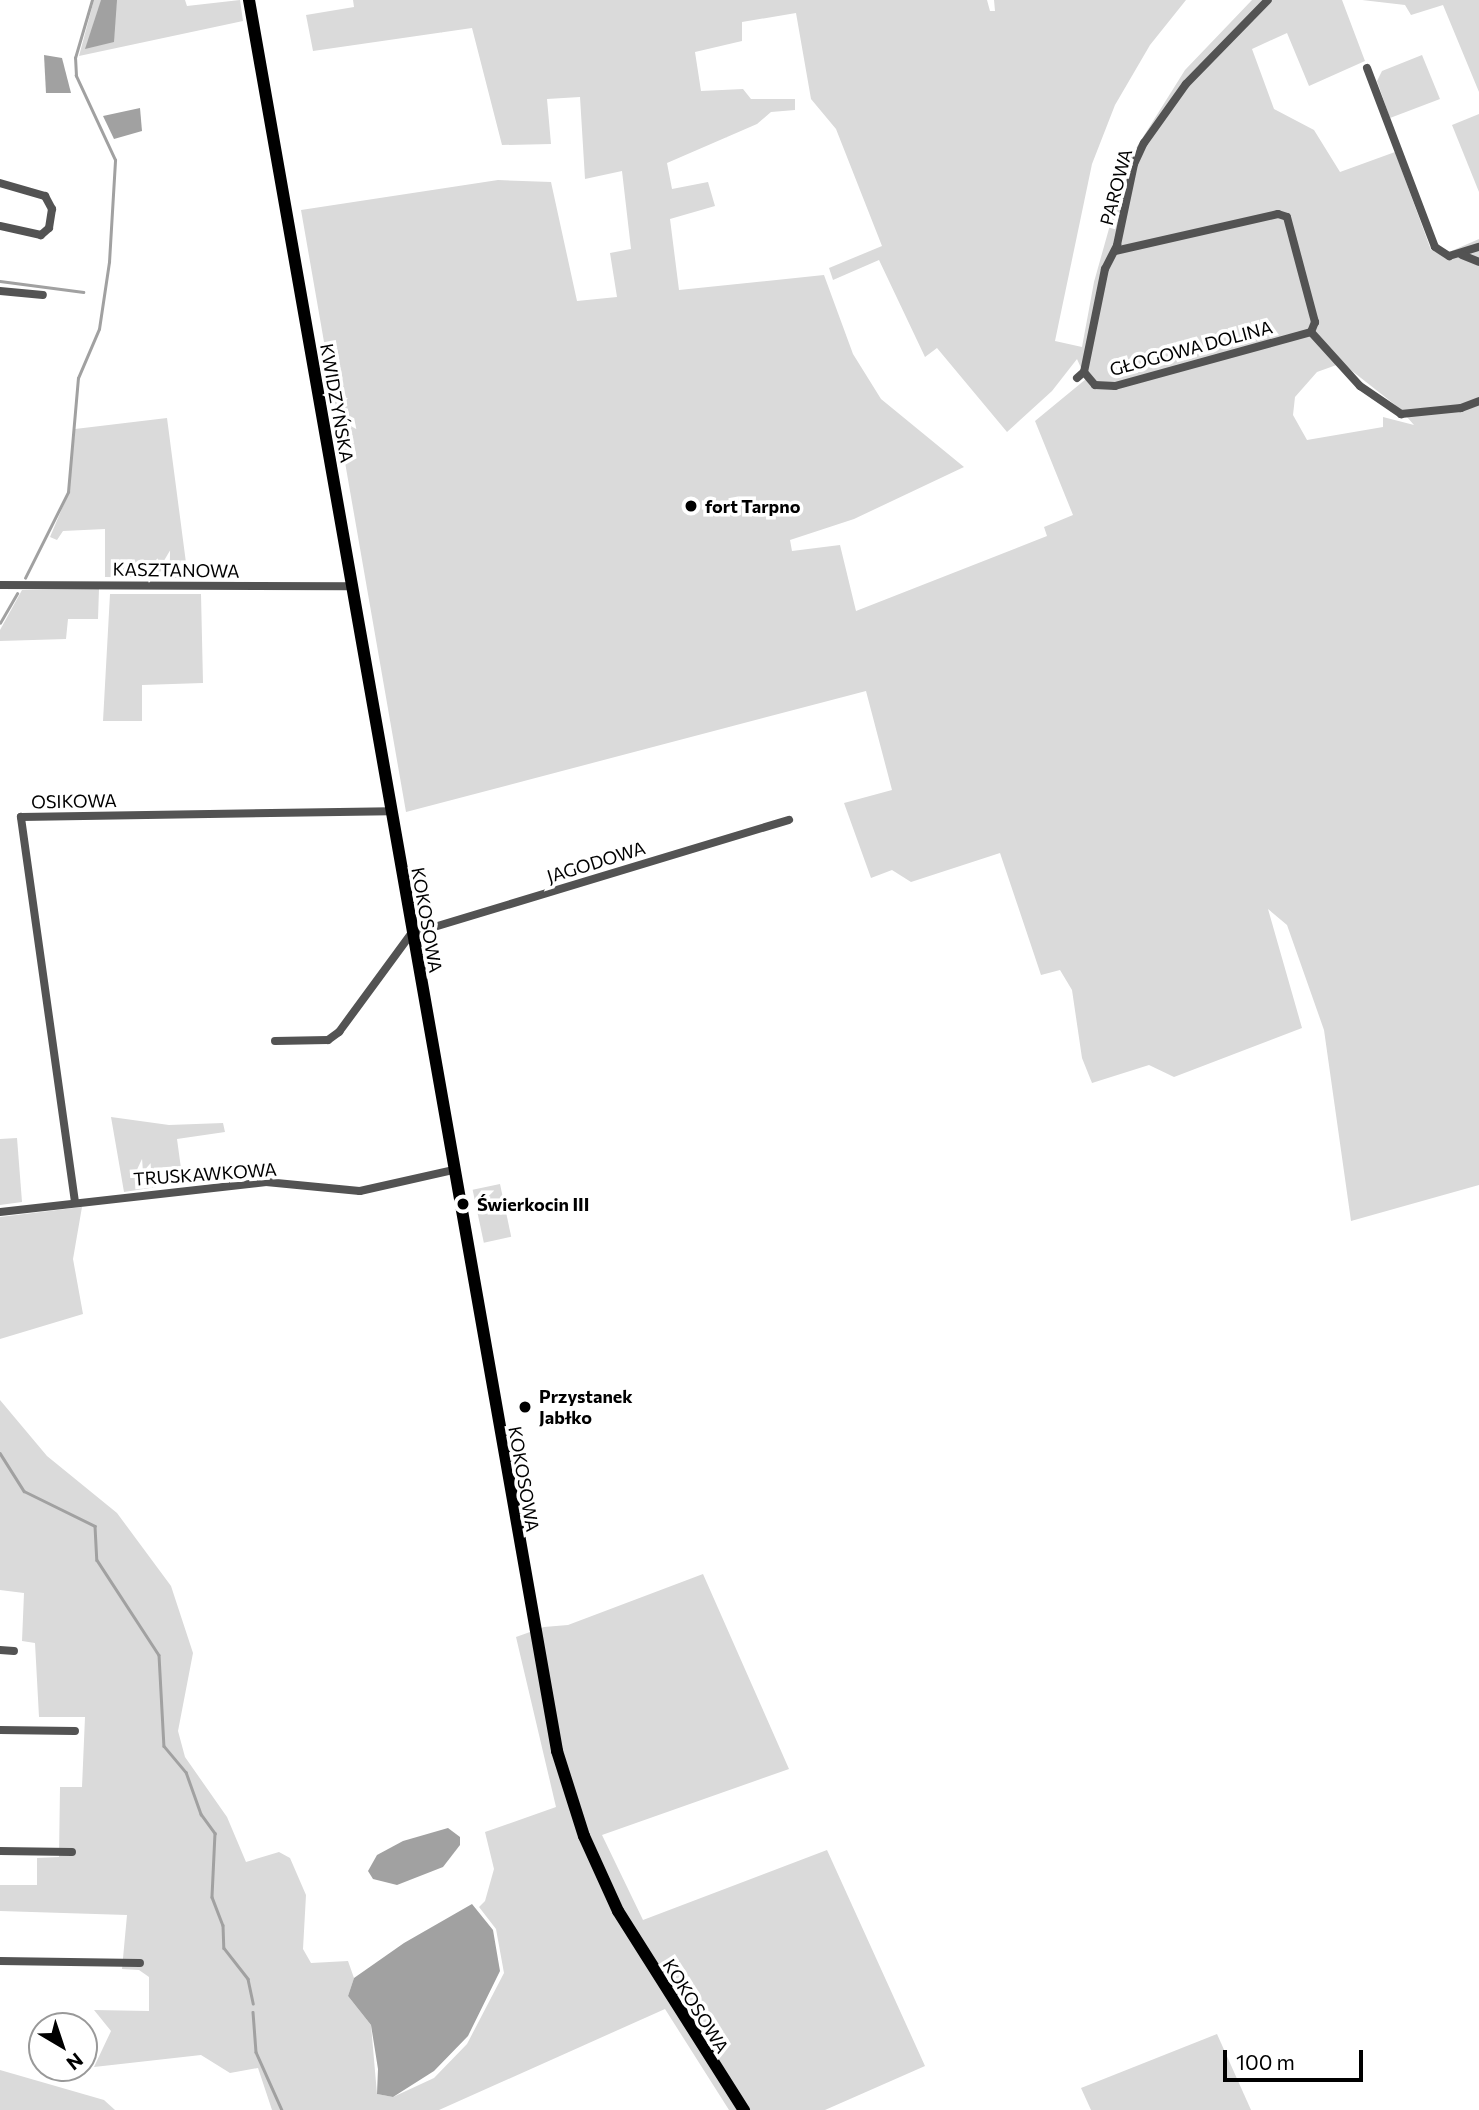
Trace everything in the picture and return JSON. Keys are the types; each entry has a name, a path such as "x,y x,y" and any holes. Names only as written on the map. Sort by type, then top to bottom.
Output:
{"main road":[{"name":"KWIDZYŃSKA","path":"249,0 390,811"},
{"name":"KOKOSOWA","path":"390,811 535,1646 569,1792 618,1912 744,2110"}],"street":[{"name":"PAROWA","path":"1080,375 1105,270 1115,251 1134,164 1144,144 1186,84 1268,0"},
{"path":"1367,68 1435,247 1448,256 1479,247"},
{"path":"0,183 46,196 52,209 49,228 41,235 0,226"},
{"path":"1115,251 1279,215 1287,217 1315,322 1311,332 1360,386 1401,414 1461,408 1479,401"},
{"path":"1458,254 1479,262"},
{"path":"0,291 43,295"},
{"name":"GŁOGOWA DOLINA","path":"1080,375 1095,385 1115,386 1311,332"},
{"name":"KASZTANOWA","path":"0,585 351,586"},
{"name":"OSIKOWA","path":"75,1202 21,817 390,811"},
{"name":"JAGODOWA","path":"411,934 789,820"},
{"path":"275,1041 328,1041 339,1032 411,934"},
{"name":"TRUSKAWKOWA","path":"0,1212 266,1182 360,1191 453,1170"},
{"path":"0,1650 14,1651"},
{"path":"0,1730 75,1731"},
{"path":"0,1851 72,1852"},
{"path":"0,1961 140,1963"}],"shaded area":[{"path":"94,0 185,0 187,6 240,0 243,21 79,56"},
{"path":"101,0 117,0 114,42 85,49"},
{"path":"353,0 987,0 990,11 995,11 994,0 1186,0 1150,45 1115,105 1092,164 1055,341 1082,347 1094,282 1128,161 1185,70 1252,0 1342,0 1365,61 1309,86 1287,33 1252,49 1274,109 1314,130 1340,172 1395,152 1431,250 1449,252 1479,239 1479,1185 1351,1221 1324,1030 1287,925 1268,909 1302,1028 1174,1077 1149,1065 1092,1083 1082,1058 1072,990 1060,970 1041,975 1000,853 911,882 892,870 871,878 844,803 892,790 866,691 406,812 301,210 498,180 551,182 577,301 617,297 610,253 631,249 622,171 585,179 580,97 547,99 551,144 502,145 472,28 313,51 306,15 354,7","holes":["796,13 811,99 836,129 882,246 829,268 833,280 879,260 925,357 937,348 1007,432 1052,391 1077,359 1086,379 1035,421 1073,515 1044,527 1047,536 856,611 840,545 792,551 790,540 854,519 964,467 881,399 853,354 824,275 679,290 670,219 715,206 708,182 672,189 667,163 757,124 771,112 795,110 795,99 751,99 743,89 701,91 695,52 742,41 742,22","1342,363 1399,408 1414,425 1383,417 1383,427 1307,440 1293,415 1295,397 1317,372"]},
{"path":"1362,0 1479,0 1479,92 1443,5 1411,15 1405,5"},
{"path":"44,55 62,58 71,93 46,93"},
{"path":"1422,55 1440,99 1390,118 1377,81 1382,71"},
{"path":"140,108 142,131 114,139 103,116"},
{"path":"1479,114 1479,192 1452,125"},
{"path":"167,418 188,578 105,577 105,529 63,531 57,540 50,537 69,492 75,429"},
{"path":"99,589 98,619 68,619 66,639 0,641 0,630 22,590"},
{"path":"110,594 201,594 203,683 142,685 142,721 103,721"},
{"path":"111,1117 169,1125 223,1123 225,1132 177,1139 183,1183 124,1192"},
{"path":"17,1138 22,1202 0,1205 0,1139"},
{"path":"500,1184 511,1237 484,1243 473,1190"},
{"path":"82,1207 73,1259 83,1314 0,1339 0,1217"},
{"path":"0,1400 47,1456 117,1513 171,1586 193,1653 178,1731 185,1757 227,1817 246,1862 279,1852 290,1858 306,1895 303,1949 311,1963 348,1961 354,1978 348,1996 371,2025 377,2094 393,2097 434,2078 467,2044 504,1973 496,1929 479,1907 485,1901 494,1869 485,1832 556,1807 516,1637 544,1627 568,1625 703,1574 789,1769 602,1835 643,1920 827,1850 925,2066 825,2110 729,2110 665,2009 439,2110 272,2110 258,2068 230,2073 201,2055 98,2067 98,2059 111,2031 94,2010 149,2011 149,1977 139,1970 122,1969 127,1915 0,1911 0,1885 37,1885 37,1858 59,1857 60,1787 82,1787 85,1717 39,1717 35,1643 22,1641 24,1593 0,1590"},
{"path":"448,1828 460,1837 460,1845 443,1867 397,1885 373,1879 368,1871 377,1855 403,1841"},
{"path":"472,1904 493,1930 500,1971 468,2036 434,2071 393,2097 377,2094 378,2069 371,2025 348,1996 354,1978 404,1943"},
{"path":"1217,2034 1251,2110 1091,2110 1081,2088"},
{"path":"0,2070 28,2078 28,2082 42,2082 104,2100 115,2110 0,2110"}],"waterway":[{"path":"25,578 68,492 78,378 99,329 109,262 115,160 76,76 75,58 92,0"},
{"path":"0,281 83,292"},
{"path":"0,623 17,593"},
{"path":"0,1453 24,1491 95,1526 97,1560 159,1655 164,1746 186,1772 201,1814 215,1833 212,1897 223,1925 224,1948 248,1979 253,2003"},
{"path":"253,2012 256,2052 282,2110"}],"place":[{"name":"fort Tarpno","path":"691,506"},
{"name":"Świerkocin III","path":"463,1204"},
{"name":"Przystanek Jabłko","path":"525,1407"}]}
